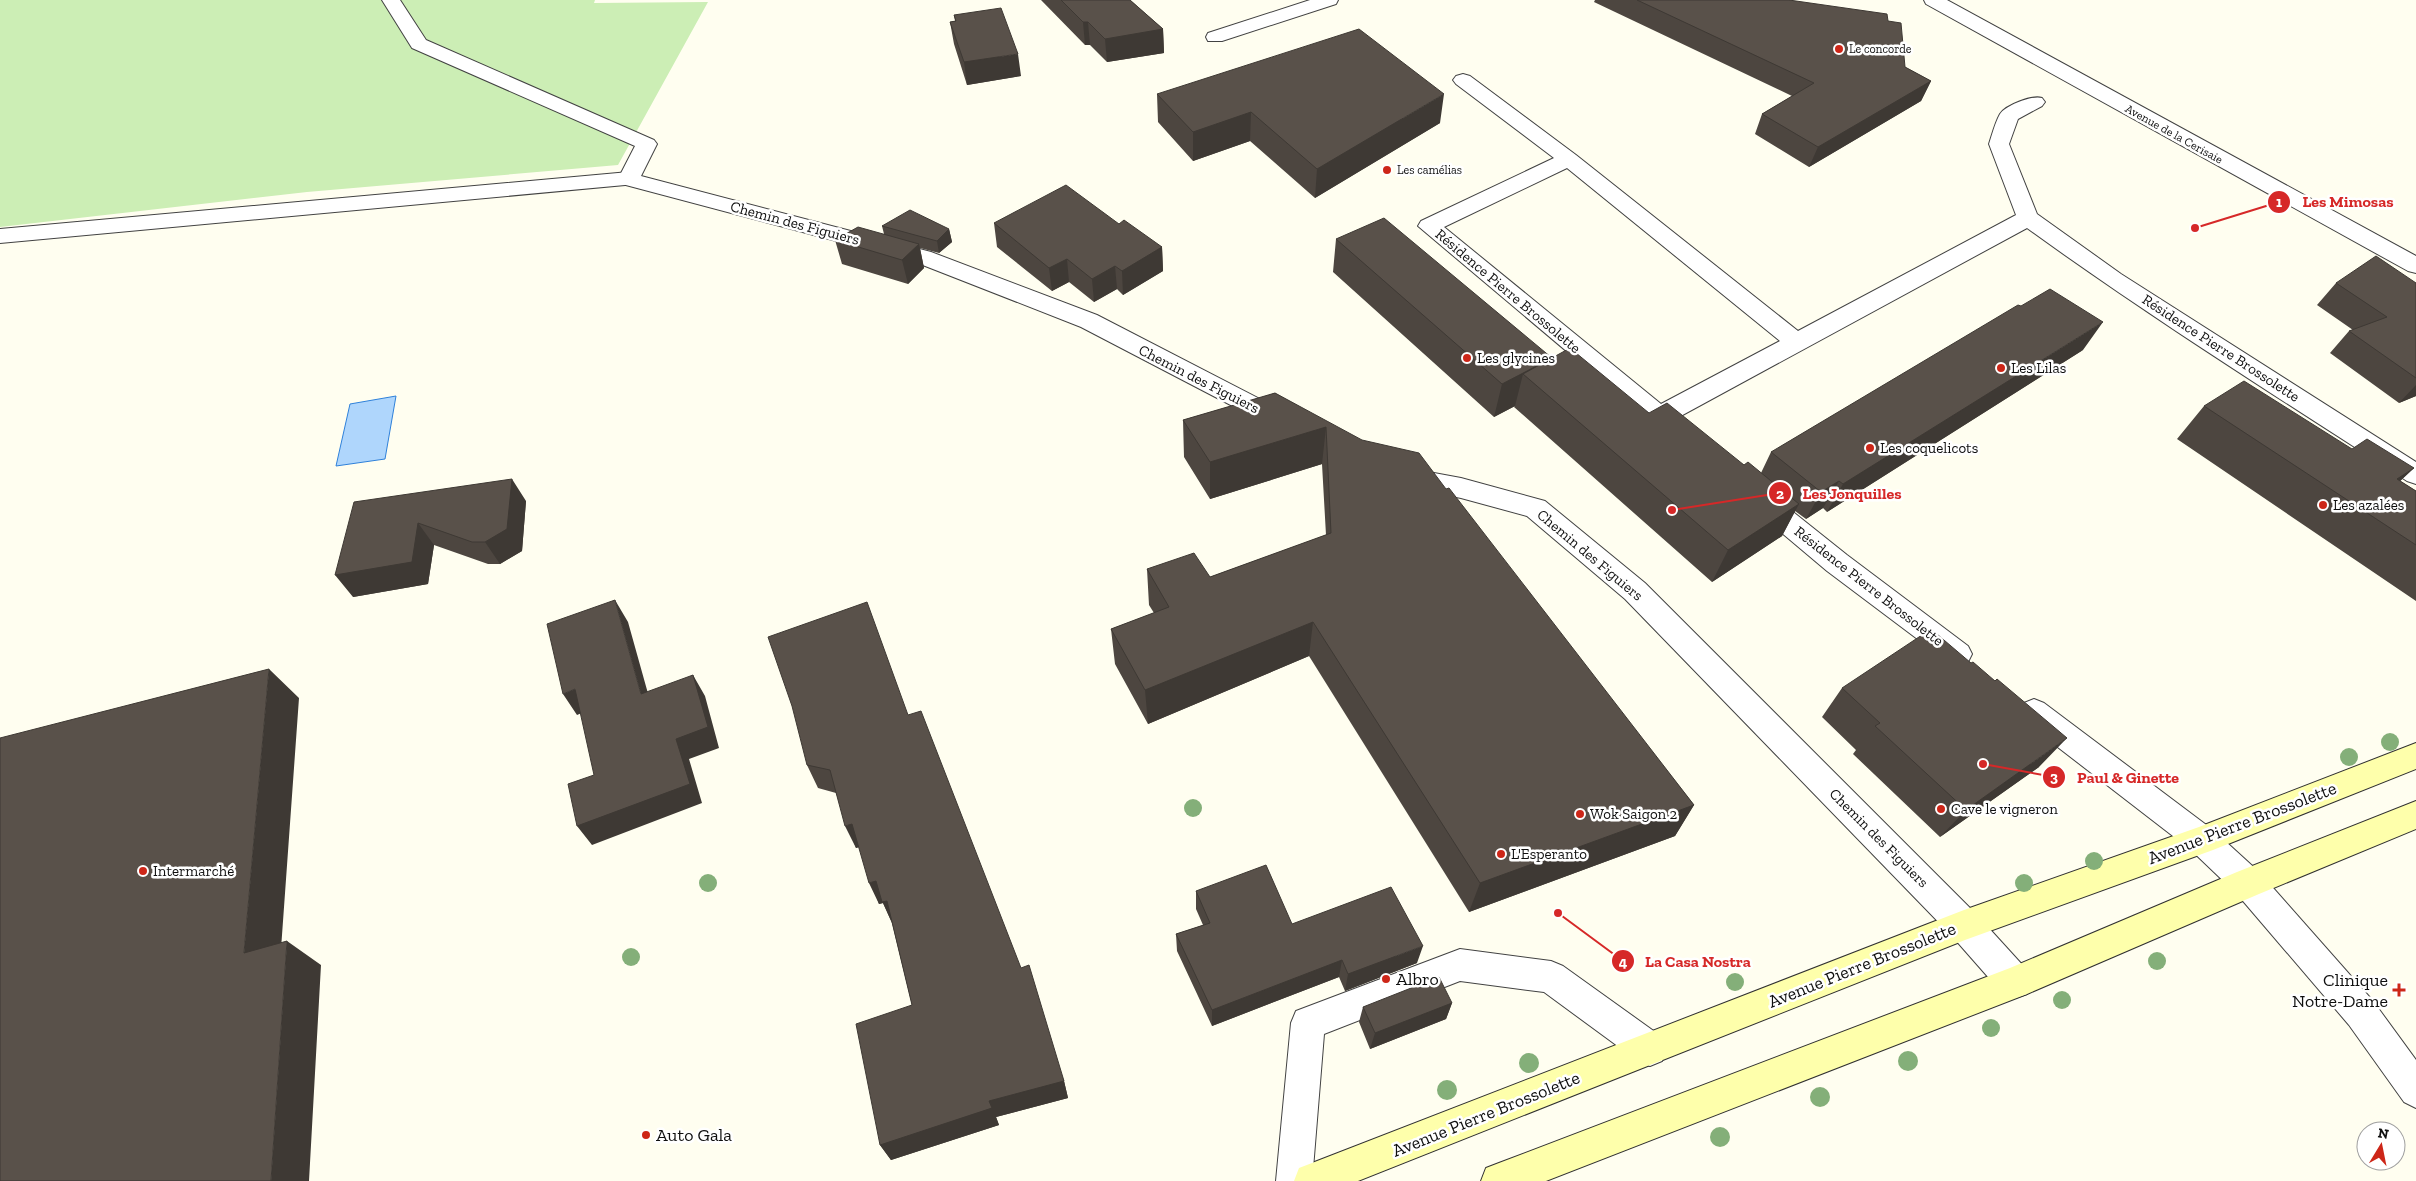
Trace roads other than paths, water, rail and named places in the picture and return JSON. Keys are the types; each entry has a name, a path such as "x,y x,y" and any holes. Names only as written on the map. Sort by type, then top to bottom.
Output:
{"main road":[{"name":"Avenue Pierre Brossolette","path":"1312,1181 1964,925 2202,840 2416,756"},
{"path":"1499,1181 2015,982 2248,883 2416,816"}],"street":[{"path":"391,0 419,44 647,144 629,179"},
{"path":"1215,37 1329,0"},
{"name":"Avenue de la Cerisaie","path":"1933,0 2416,266"},
{"path":"1463,80 1568,159 1797,343"},
{"path":"1660,416 2028,218 2000,144 2009,116 2035,102"},
{"name":"Résidence Pierre Brossolette","path":"1568,159 1429,226 1698,448"},
{"name":"Chemin des Figuiers","path":"0,236 545,184 629,179 923,257 1089,322 1300,431"},
{"name":"Résidence Pierre Brossolette","path":"2028,218 2113,279 2213,345 2416,474"},
{"name":"Chemin des Figuiers","path":"1388,474 1461,488 1536,508 1635,591 1964,925 2015,982"},
{"name":"Résidence Pierre Brossolette","path":"1744,486 1837,562 1978,670"},
{"path":"2018,700 2202,840 2248,883 2361,1012 2416,1090"},
{"path":"1294,1181 1308,1023 1460,965 1551,977 1650,1049"}],"water":[{"path":"396,396 385,459 336,466 350,404"}],"place":[{"name":"Le concorde","path":"1839,49"},
{"name":"Les camélias","path":"1387,170"},
{"name":"Les Mimosas","path":"2195,228"},
{"name":"Les glycines","path":"1467,358"},
{"name":"Les Lilas","path":"2001,368"},
{"name":"Les coquelicots","path":"1870,448"},
{"name":"Les azalées","path":"2323,505"},
{"name":"Les Jonquilles","path":"1672,510"},
{"name":"Paul & Ginette","path":"1983,764"},
{"name":"Cave le vigneron","path":"1941,809"},
{"name":"Wok Saigon 2","path":"1580,814"},
{"name":"L'Esperanto","path":"1501,854"},
{"name":"Intermarché","path":"143,871"},
{"name":"La Casa Nostra","path":"1558,913"},
{"name":"Albro","path":"1386,979"},
{"name":"Clinique Notre-Dame","path":"2399,990"},
{"name":"Auto Gala","path":"646,1135"}]}
